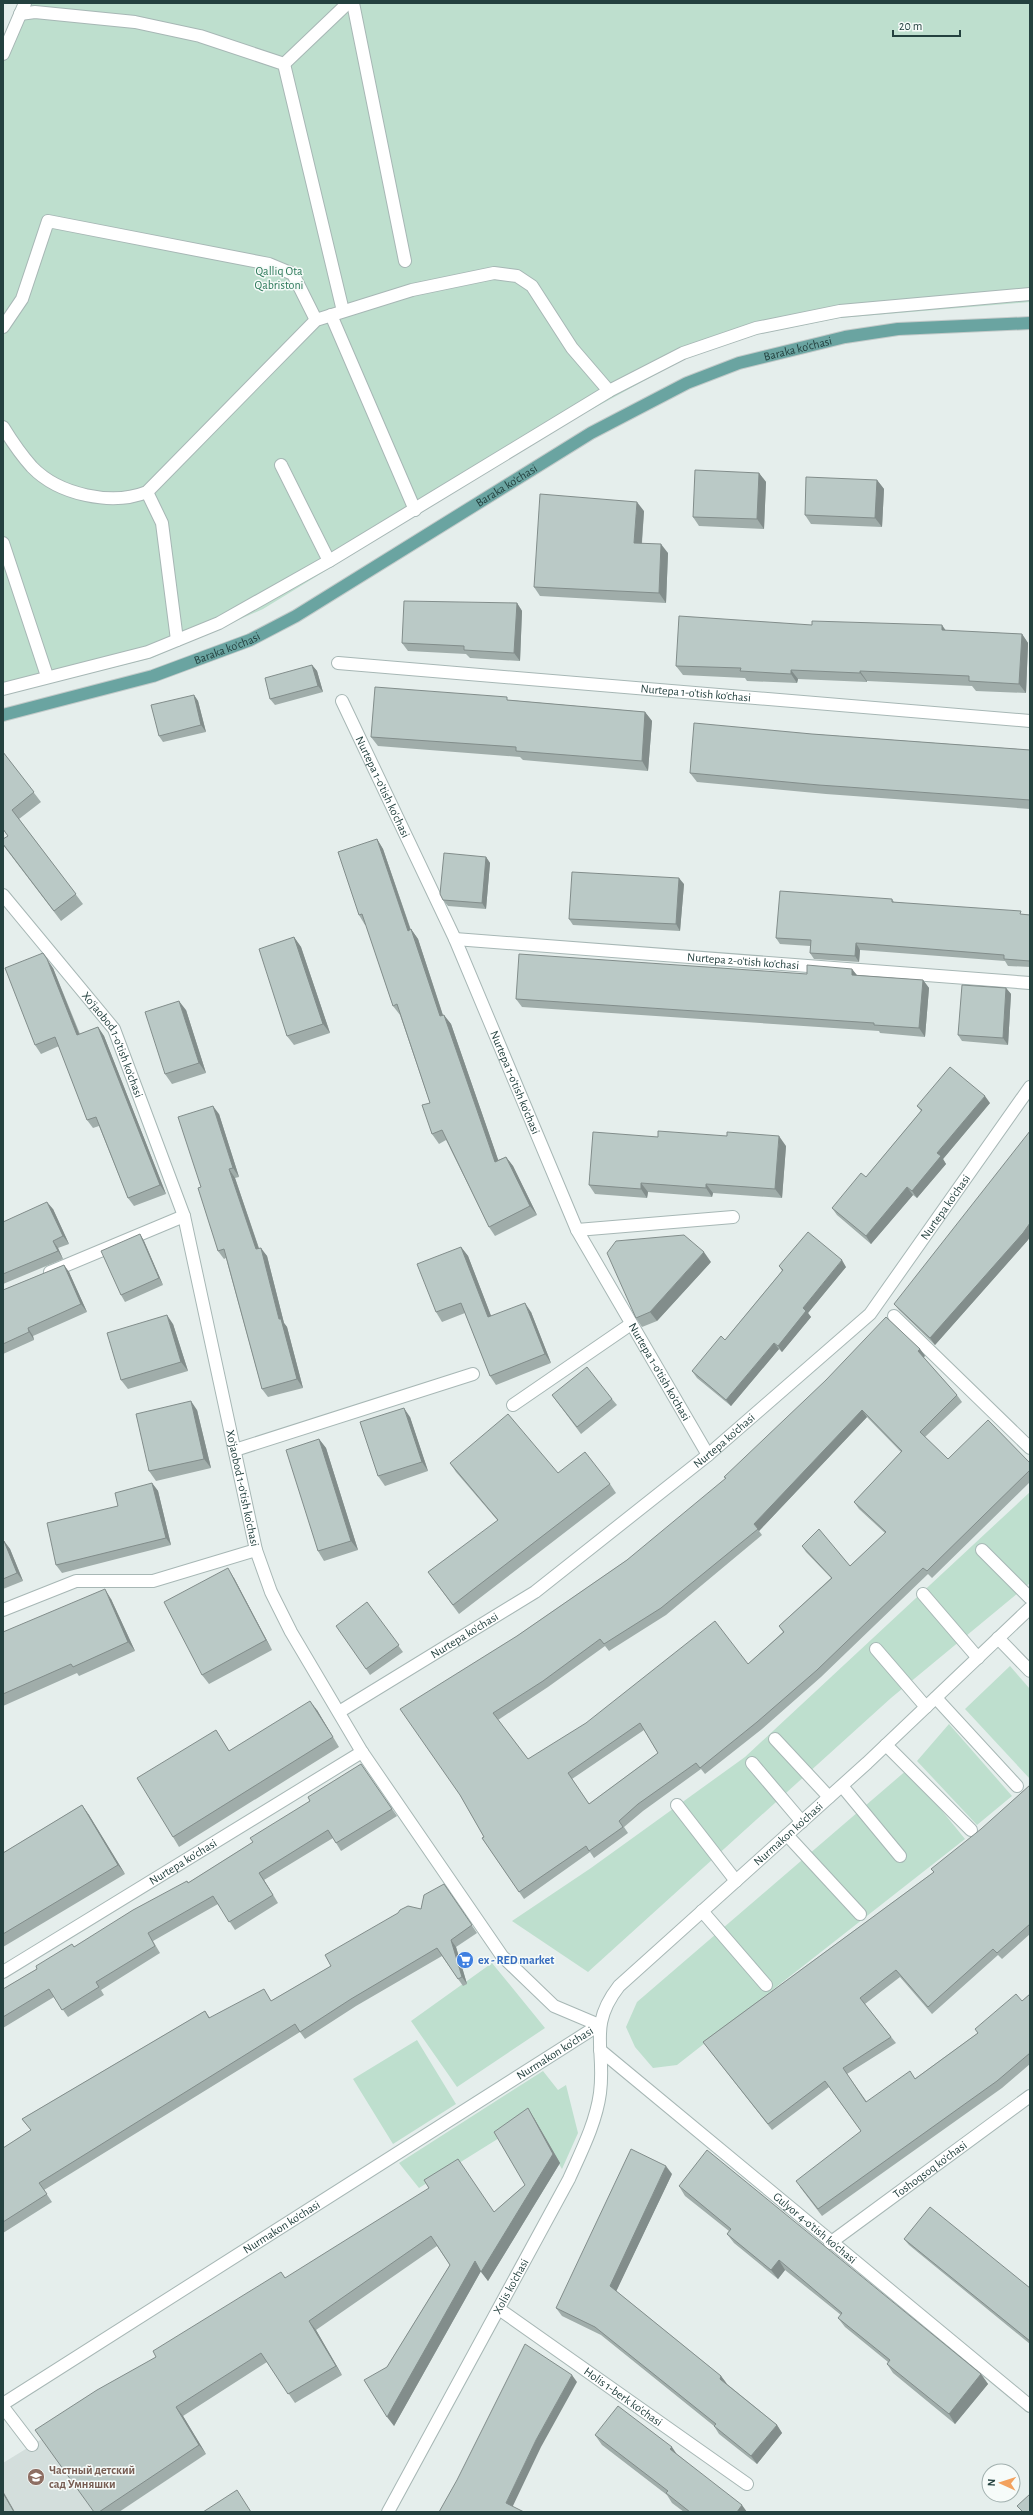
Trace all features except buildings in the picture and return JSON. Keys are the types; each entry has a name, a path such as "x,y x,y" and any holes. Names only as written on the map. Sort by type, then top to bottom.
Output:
{"main road":[{"name":"Baraka ko'chasi","path":"3,715 153,676 250,640 296,616 591,433 687,383 739,363 845,337 898,329 999,327 1030,323"}],"street":[{"path":"3,54 25,3"},
{"path":"284,64 348,3"},
{"path":"353,3 405,261"},
{"path":"20,14 35,12 135,22 200,36 284,64"},
{"path":"284,64 342,311"},
{"path":"3,327 22,299 48,221 269,264 293,274 316,320"},
{"path":"3,430 33,467 70,490 90,496 133,498 147,492 316,320 412,290 494,273 517,276 532,286 572,348 609,391"},
{"path":"3,689 47,676 148,652 219,623 329,561 415,510 609,391 683,353 756,328 840,312 984,296 1030,294"},
{"path":"331,315 415,510"},
{"path":"281,465 329,561"},
{"path":"147,492 162,523 177,640"},
{"path":"3,543 47,676"},
{"name":"Nurtepa 1-o'tish ko'chasi","path":"338,663 1030,721"},
{"name":"Nurtepa 1-o'tish ko'chasi","path":"342,701 455,938 577,1230 708,1455"},
{"name":"Xo'jaobod 1-o'tish ko'chasi","path":"3,895 114,1029 184,1216 256,1550 153,1581 76,1581 3,1610"},
{"name":"Nurtepa 2-o'tish ko'chasi","path":"455,938 1030,983"},
{"name":"Nurtepa ko'chasi","path":"339,1712 535,1592 708,1455 870,1314 1030,1087"},
{"path":"39,1277 184,1216"},
{"path":"577,1230 733,1217"},
{"path":"894,1316 1030,1448"},
{"path":"513,1405 631,1324"},
{"path":"235,1450 473,1374"},
{"path":"256,1550 271,1592 290,1632 362,1752 502,1956 554,2006 599,2024"},
{"path":"982,1550 1030,1598"},
{"path":"923,1594 978,1658"},
{"name":"Nurmakon ko'chasi","path":"3,2404 599,2024 607,2003 619,1986 842,1786 1030,1608"},
{"path":"998,1638 1030,1671"},
{"path":"876,1649 926,1707"},
{"path":"936,1698 1017,1786"},
{"path":"775,1739 829,1797"},
{"path":"886,1744 971,1830"},
{"name":"Nurtepa ko'chasi","path":"3,1972 362,1752"},
{"path":"752,1763 802,1822"},
{"path":"842,1786 900,1856"},
{"path":"677,1805 736,1881"},
{"path":"788,1834 860,1914"},
{"path":"702,1911 766,1984"},
{"name":"Xolis ko'chasi","path":"388,2512 500,2309 569,2179 590,2130 600,2094 599,2024"},
{"name":"Gulyor 4-o'tish ko'chasi","path":"600,2050 830,2243 1030,2406"},
{"name":"Toshoqsoq ko'chasi","path":"830,2243 1030,2096"},
{"name":"Holis 1-berk ko'chasi","path":"500,2309 748,2484"},
{"path":"3,2407 32,2446"}],"shaded area":[{"name":"Частный детский сад Умняшки","path":"42,2439 94,2512 15,2512 3,2491 3,2463"}],"green space":[{"name":"Qalliq Ota Qabristoni","path":"18,3 1030,3 1030,302 839,318 755,335 684,359 574,419 263,609 152,658 3,695 3,38"},
{"path":"1030,1492 1030,1583 891,1698 588,1972 512,1921 591,1868 745,1757"},
{"path":"1010,1666 1030,1689 1030,1779 965,1709"},
{"path":"949,1724 1012,1796 977,1825 917,1761"},
{"path":"908,1769 965,1839 677,2065 653,2068 635,2047 626,2027 637,2002"},
{"path":"492,1963 545,2028 457,2087 411,2021"},
{"path":"417,2040 456,2104 393,2144 353,2079"},
{"path":"543,2071 558,2090 566,2085 578,2133 562,2169 531,2118 419,2188 399,2163"}],"place":[{"name":"ex - RED market","path":"465,1960"},
{"name":"Частный детский сад Умняшки","path":"36,2477"}]}
